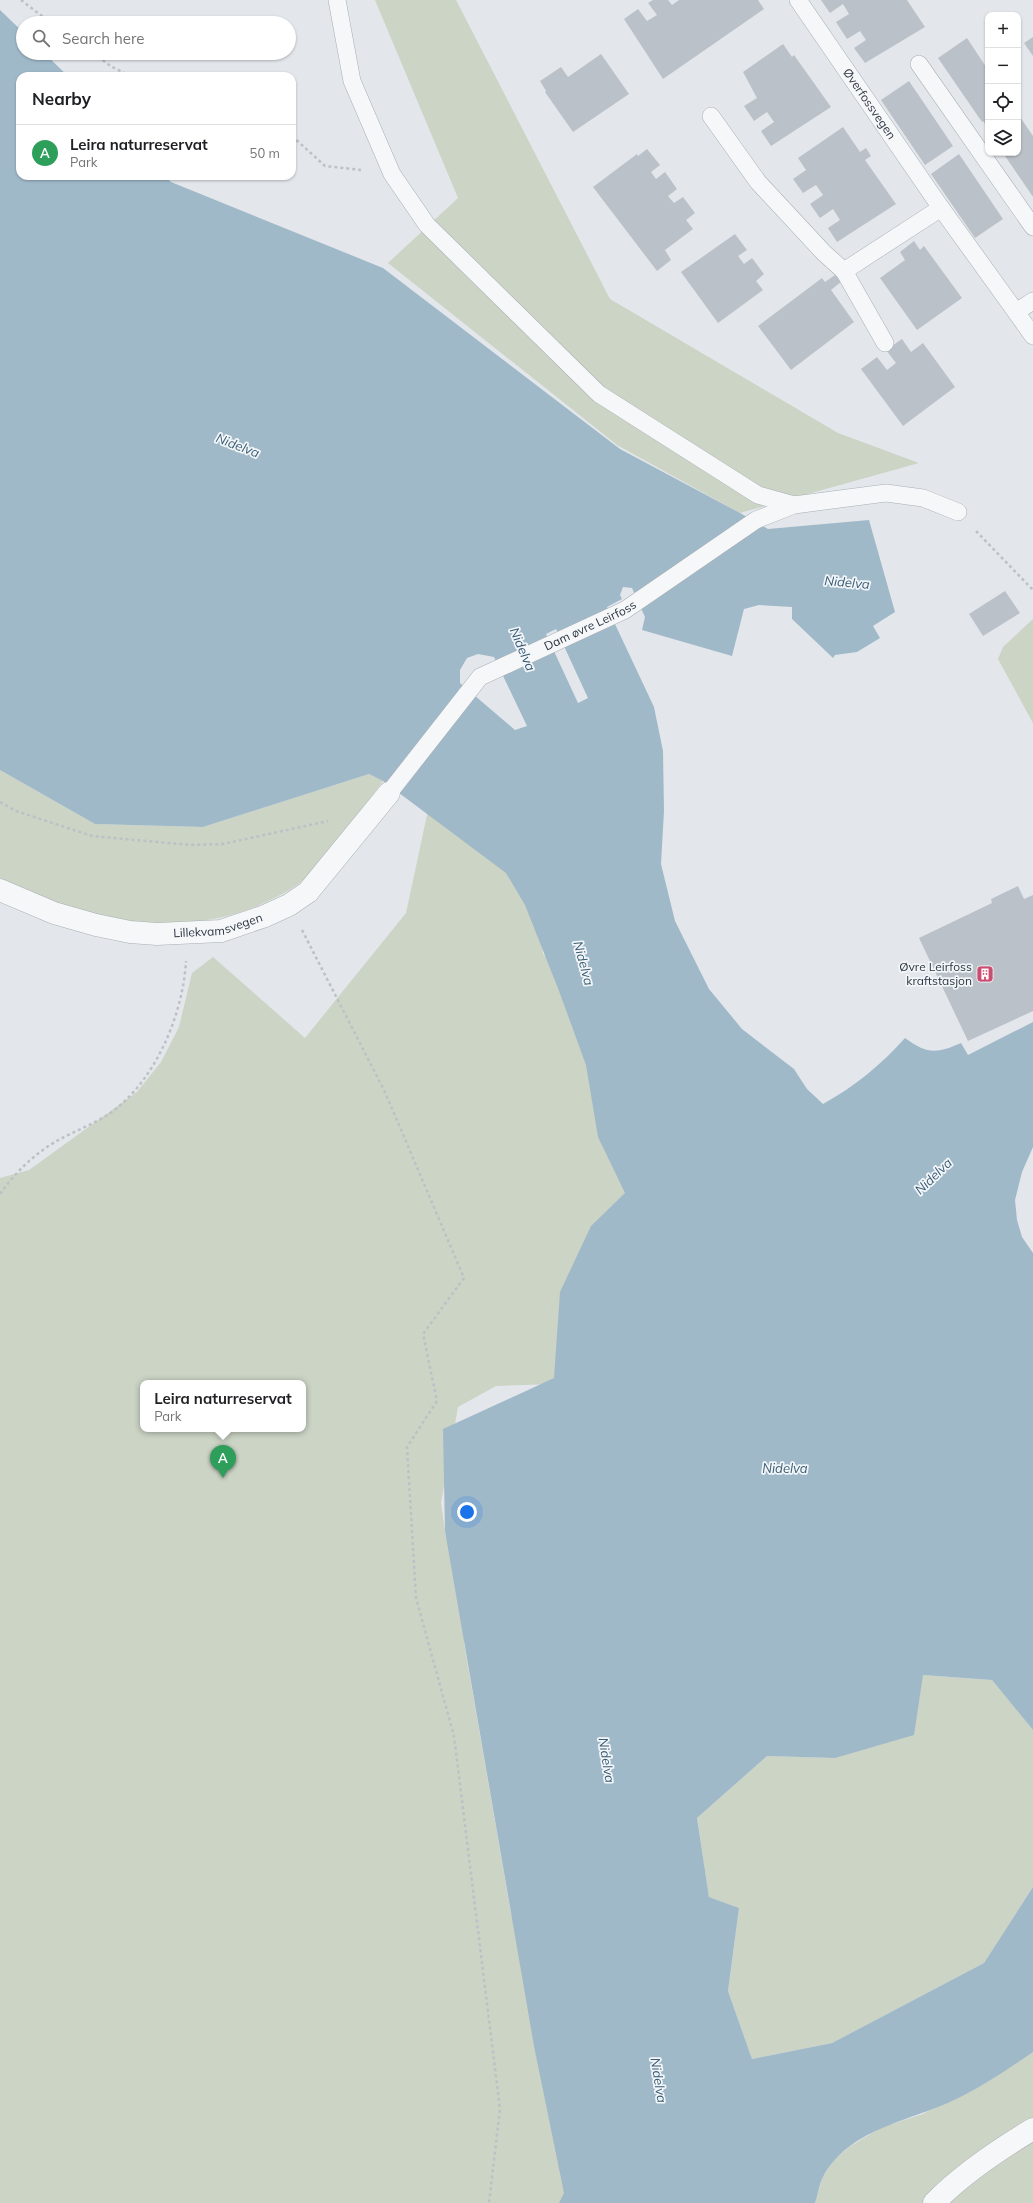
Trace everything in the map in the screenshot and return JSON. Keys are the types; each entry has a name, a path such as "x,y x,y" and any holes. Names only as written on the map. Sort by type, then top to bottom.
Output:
{"street":[{"name":"Lillekvamsvegen","path":"0,890 54,913 96,925 157,934 185,934 220,930 236,926 290,905 308,892 389,793"},
{"path":"934,2203 946,2191 978,2165 1033,2129"}],"lane":[{"path":"337,0 352,81 392,174 427,225 599,394 758,495 794,505 886,492 923,498 958,512"},
{"name":"Øverfossvegen","path":"798,0 941,208 1033,336"},
{"path":"919,64 1033,228"},
{"path":"711,116 758,182 824,253 844,271 885,342"},
{"path":"844,271 941,208"},
{"path":"1016,312 1033,301"},
{"name":"Dam øvre Leirfoss","path":"389,793 480,677 625,610 756,520 794,505"}],"path":[{"path":"21,0 42,16"},
{"path":"102,60 123,72"},
{"path":"296,140 325,166 392,174"},
{"path":"958,512 1033,590"},
{"path":"0,802 16,811 92,836 190,845 223,844 374,812"},
{"path":"290,905 385,1092 464,1278 423,1334 437,1401 407,1447 416,1598 454,1736 500,2109 489,2203"},
{"path":"0,1194 22,1167 49,1147 109,1114 127,1098 153,1066 171,1033 182,992 186,968 185,934"}],"green space":[{"path":"375,0 456,0 610,299 838,433 919,463 740,513 617,445 388,263 458,198"},
{"path":"1033,619 1033,723 998,659 1003,647"},
{"path":"0,770 95,824 203,827 369,774 383,781 313,872 294,887 264,903 231,915 198,921 164,923 130,921 96,915 31,893 0,878"},
{"path":"433,787 534,899 543,954 587,1000 642,1181 557,1384 496,1386 458,1407 441,1503 445,1531 464,1619 464,1643 511,1914 531,1958 584,2115 563,2203 0,2203 0,1178 29,1170 137,1092 161,1062 179,1027 192,973 213,957 305,1038 406,913"},
{"path":"923,1675 992,1680 1033,1730 1033,1887 984,1963 832,2043 752,2059 728,1991 739,1908 709,1897 697,1818 767,1756 835,1758"},
{"path":"1033,2052 1033,2203 815,2203 822,2178 834,2160 849,2147 882,2127 923,2114"}],"water":[{"name":"Nidelva","path":"0,10 16,25 16,60 51,60 64,72 16,72 16,180 169,180 383,268 620,449 768,529 869,520 895,612 873,626 880,638 857,652 835,655 833,658 792,619 792,607 759,605 744,609 732,656 642,630 645,617 632,588 623,587 620,595 622,599 607,607 654,707 663,751 664,811 661,864 675,921 709,989 742,1029 794,1069 807,1089 823,1104 846,1090 867,1074 887,1057 905,1038 926,1050 932,1051 945,1049 961,1043 968,1055 1033,1022 1033,1147 1022,1172 1015,1200 1017,1220 1022,1237 1033,1253 1033,1730 992,1680 923,1675 914,1735 835,1758 767,1756 697,1818 709,1897 739,1908 728,1991 752,2059 832,2043 984,1963 1033,1887 1033,2052 993,2078 952,2101 863,2137 834,2161 820,2183 815,2203 559,2203 564,2193 534,2046 445,1531 443,1429 554,1378 560,1292 591,1226 625,1193 598,1137 586,1065 525,905 506,873 383,781 369,774 203,827 95,824 0,770","holes":["556,629 588,698 578,703 546,634","478,654 494,657 527,726 515,730 460,683 460,670 467,658"]}],"building":[{"path":"653,0 668,0 672,5 679,0 758,0 764,9 663,79 624,19 638,9 647,21 657,15 648,3"},
{"path":"821,0 907,0 925,27 865,63 854,48 866,40 860,31 847,39 836,22 849,14 843,4 830,13"},
{"path":"1033,37 1033,56 1024,43"},
{"path":"967,38 985,65 985,124 983,121 982,122 938,58"},
{"path":"783,44 792,57 794,55 831,107 771,146 761,131 774,122 767,112 754,121 744,106 757,98 743,72"},
{"path":"601,54 629,94 573,132 545,92 546,91 540,81 561,67 568,77"},
{"path":"909,81 953,146 925,165 881,100"},
{"path":"1021,118 1033,136 1033,197 1005,156 1021,156"},
{"path":"843,127 860,152 866,148 871,156 865,160 896,204 837,242 828,228 840,220 833,209 820,218 810,204 823,195 816,185 803,193 793,179 806,170 798,158"},
{"path":"647,149 660,165 651,172 656,179 665,172 677,189 668,196 674,203 683,197 695,213 686,220 693,229 665,250 671,260 657,271 593,187 637,154 638,156"},
{"path":"959,154 1003,219 975,238 931,174"},
{"path":"735,234 747,250 738,256 744,264 752,258 764,274 756,281 763,290 718,323 681,272"},
{"path":"914,241 920,250 924,246 962,298 917,330 880,278 905,260 900,252"},
{"path":"835,275 841,282 831,290 854,322 791,370 758,326 822,278 825,282"},
{"path":"902,339 911,352 923,343 955,387 903,426 861,369 877,357 887,370 896,363 886,350"},
{"path":"1005,591 1020,613 983,636 969,614"},
{"name":"Øvre Leirfoss kraftstasjon","path":"1018,886 1024,899 1033,895 1033,1011 968,1041 919,938 992,903 991,899"}],"place":[{"name":"Øvre Leirfoss kraftstasjon","path":"985,974"},
{"name":"Leira naturreservat","path":"223,1478"}]}
